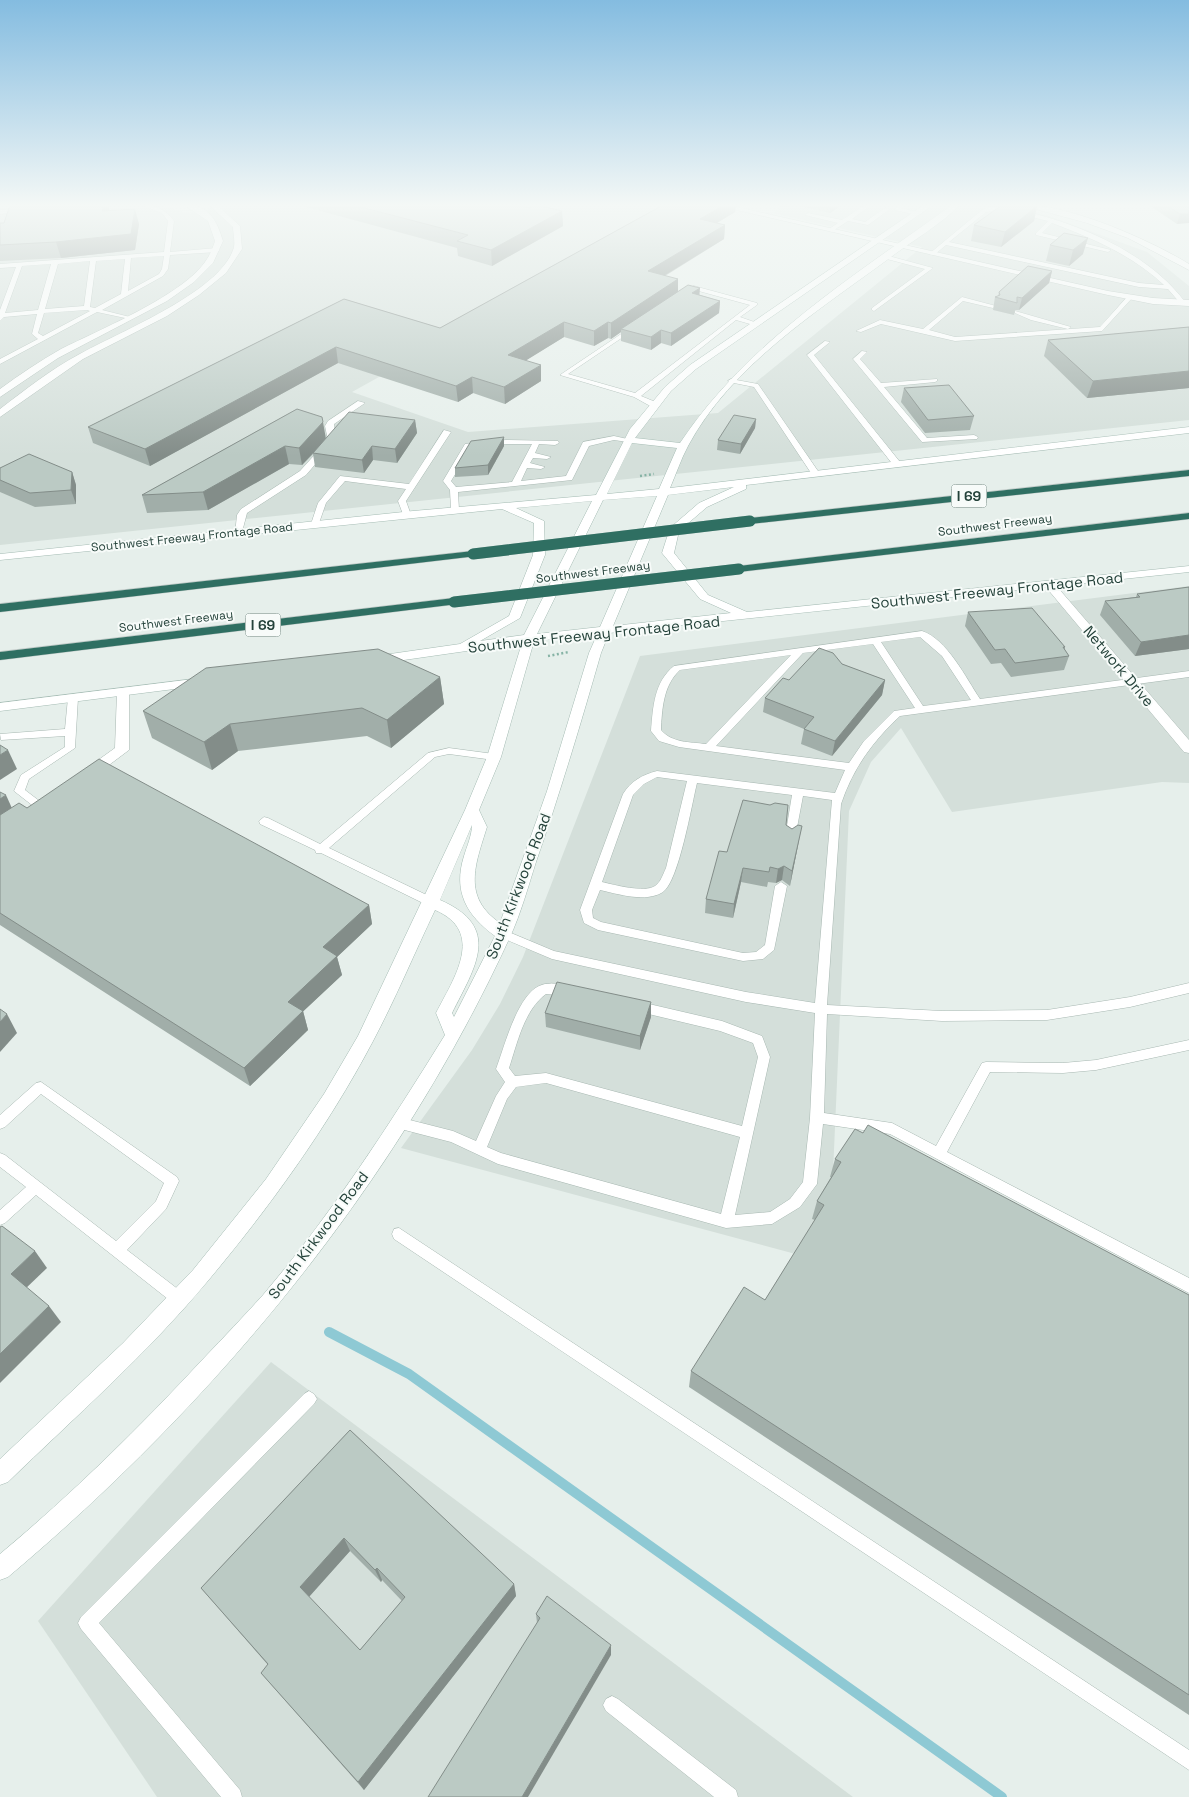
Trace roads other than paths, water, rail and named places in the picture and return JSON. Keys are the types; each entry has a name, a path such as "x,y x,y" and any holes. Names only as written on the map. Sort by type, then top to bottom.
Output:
{"highway":[{"name":"I 69","path":"0,608 750,521 1189,473"},
{"name":"Southwest Freeway","path":"0,656 1189,516"},
{"path":"0,600 144,592"}],"main road":[{"path":"0,394 16,381 63,352 182,289"},
{"path":"0,414 51,375 81,356 145,323 203,289"},
{"path":"0,1474 130,1350 200,1276 272,1185 330,1099 365,1040 431,902 494,757 529,638 636,426 655,404 693,367 808,289"},
{"name":"South Kirkwood Road","path":"0,1569 49,1528 167,1412 270,1301 334,1218 398,1123 453,1035 504,934 554,791 603,631 683,446 701,417 731,381 785,331 842,289"},
{"path":"1093,289 1130,297 1186,303"},
{"path":"128,318 145,323"},
{"name":"Southwest Freeway Frontage Road","path":"0,556 600,496 663,492 1189,430"},
{"path":"628,440 683,446"},
{"path":"747,616 704,597 668,553 674,530 703,505 755,481"},
{"path":"456,649 514,618 539,555 539,521 504,507"},
{"name":"Southwest Freeway Frontage Road","path":"362,661 529,638 1189,569"},
{"name":"Network Drive","path":"1049,584 1189,748"},
{"path":"0,708 218,680"},
{"path":"73,784 122,750 123,692"},
{"path":"472,810 480,827 466,870 468,894 474,909 485,922 504,934"},
{"path":"431,902 456,914 468,930 472,943 469,958 444,1013 453,1035"}],"lane":[{"path":"11,289 0,317 87,308 128,318"},
{"path":"42,338 35,334 47,289"},
{"path":"87,308 89,289"},
{"path":"124,296 125,289"},
{"path":"0,362 4,357 137,289"},
{"path":"680,298 693,289"},
{"path":"636,396 735,318 756,304 697,289"},
{"path":"874,310 902,289"},
{"path":"1170,289 1186,303"},
{"path":"859,330 880,322 955,339 1102,329 1130,297"},
{"path":"924,331 962,299 993,306"},
{"path":"1017,312 1062,326 1091,330"},
{"path":"735,318 757,324"},
{"path":"643,322 562,375 636,396 655,404"},
{"path":"826,342 810,355 897,464"},
{"path":"864,352 856,359 925,440 974,436"},
{"path":"879,385 935,380"},
{"path":"731,381 756,385 816,474"},
{"path":"238,532 241,515 244,511 303,474 332,440 329,426 331,423 361,403"},
{"path":"407,515 402,501 447,432"},
{"path":"573,444 586,444 614,438 628,440"},
{"path":"456,510 454,490 447,480 468,446 506,442 554,446"},
{"path":"454,490 569,478 576,456 586,444"},
{"path":"515,484 536,445"},
{"path":"530,455 547,457"},
{"path":"524,465 541,467"},
{"path":"559,469 572,471"},
{"path":"315,524 322,503 343,478 412,487"},
{"path":"851,767 679,744 663,739 656,731 657,709 669,673 677,668 922,634 930,638 977,702"},
{"path":"876,641 921,710"},
{"path":"708,748 800,651"},
{"path":"398,1123 453,1137 498,1158 726,1222 772,1218 795,1202 810,1184 817,1118 821,1009 838,797 851,767 873,735 896,713 1189,674"},
{"path":"41,806 19,791 25,777 70,748 72,698"},
{"path":"1,737 70,732"},
{"path":"320,850 432,755 449,751 494,757"},
{"path":"781,886 770,947 759,956 743,957 598,926 588,920 586,910 628,794 634,785 645,777 657,774 838,797"},
{"path":"596,885 648,893 659,889 666,880 671,868 693,778"},
{"path":"790,838 798,792"},
{"path":"264,821 320,850 431,902"},
{"path":"504,934 552,955 746,997 821,1009 942,1016 1048,1015 1130,1002 1189,988"},
{"path":"512,1082 502,1068 531,998 542,990 557,988 586,995"},
{"path":"625,1004 722,1026 758,1040 764,1057 726,1222"},
{"path":"939,1154 986,1067 1080,1066 1189,1045"},
{"path":"479,1150 502,1096 512,1082 546,1078 747,1133"},
{"path":"0,1123 41,1087 172,1181 161,1205 117,1250"},
{"path":"817,1118 892,1129 1189,1286"},
{"path":"0,1159 178,1298"},
{"path":"0,1219 36,1187"},
{"path":"399,1234 1189,1761"},
{"path":"233,1797 87,1623 309,1399"},
{"path":"612,1705 729,1797"}],"waterway":[{"path":"329,1332 409,1374 1002,1797"}]}
